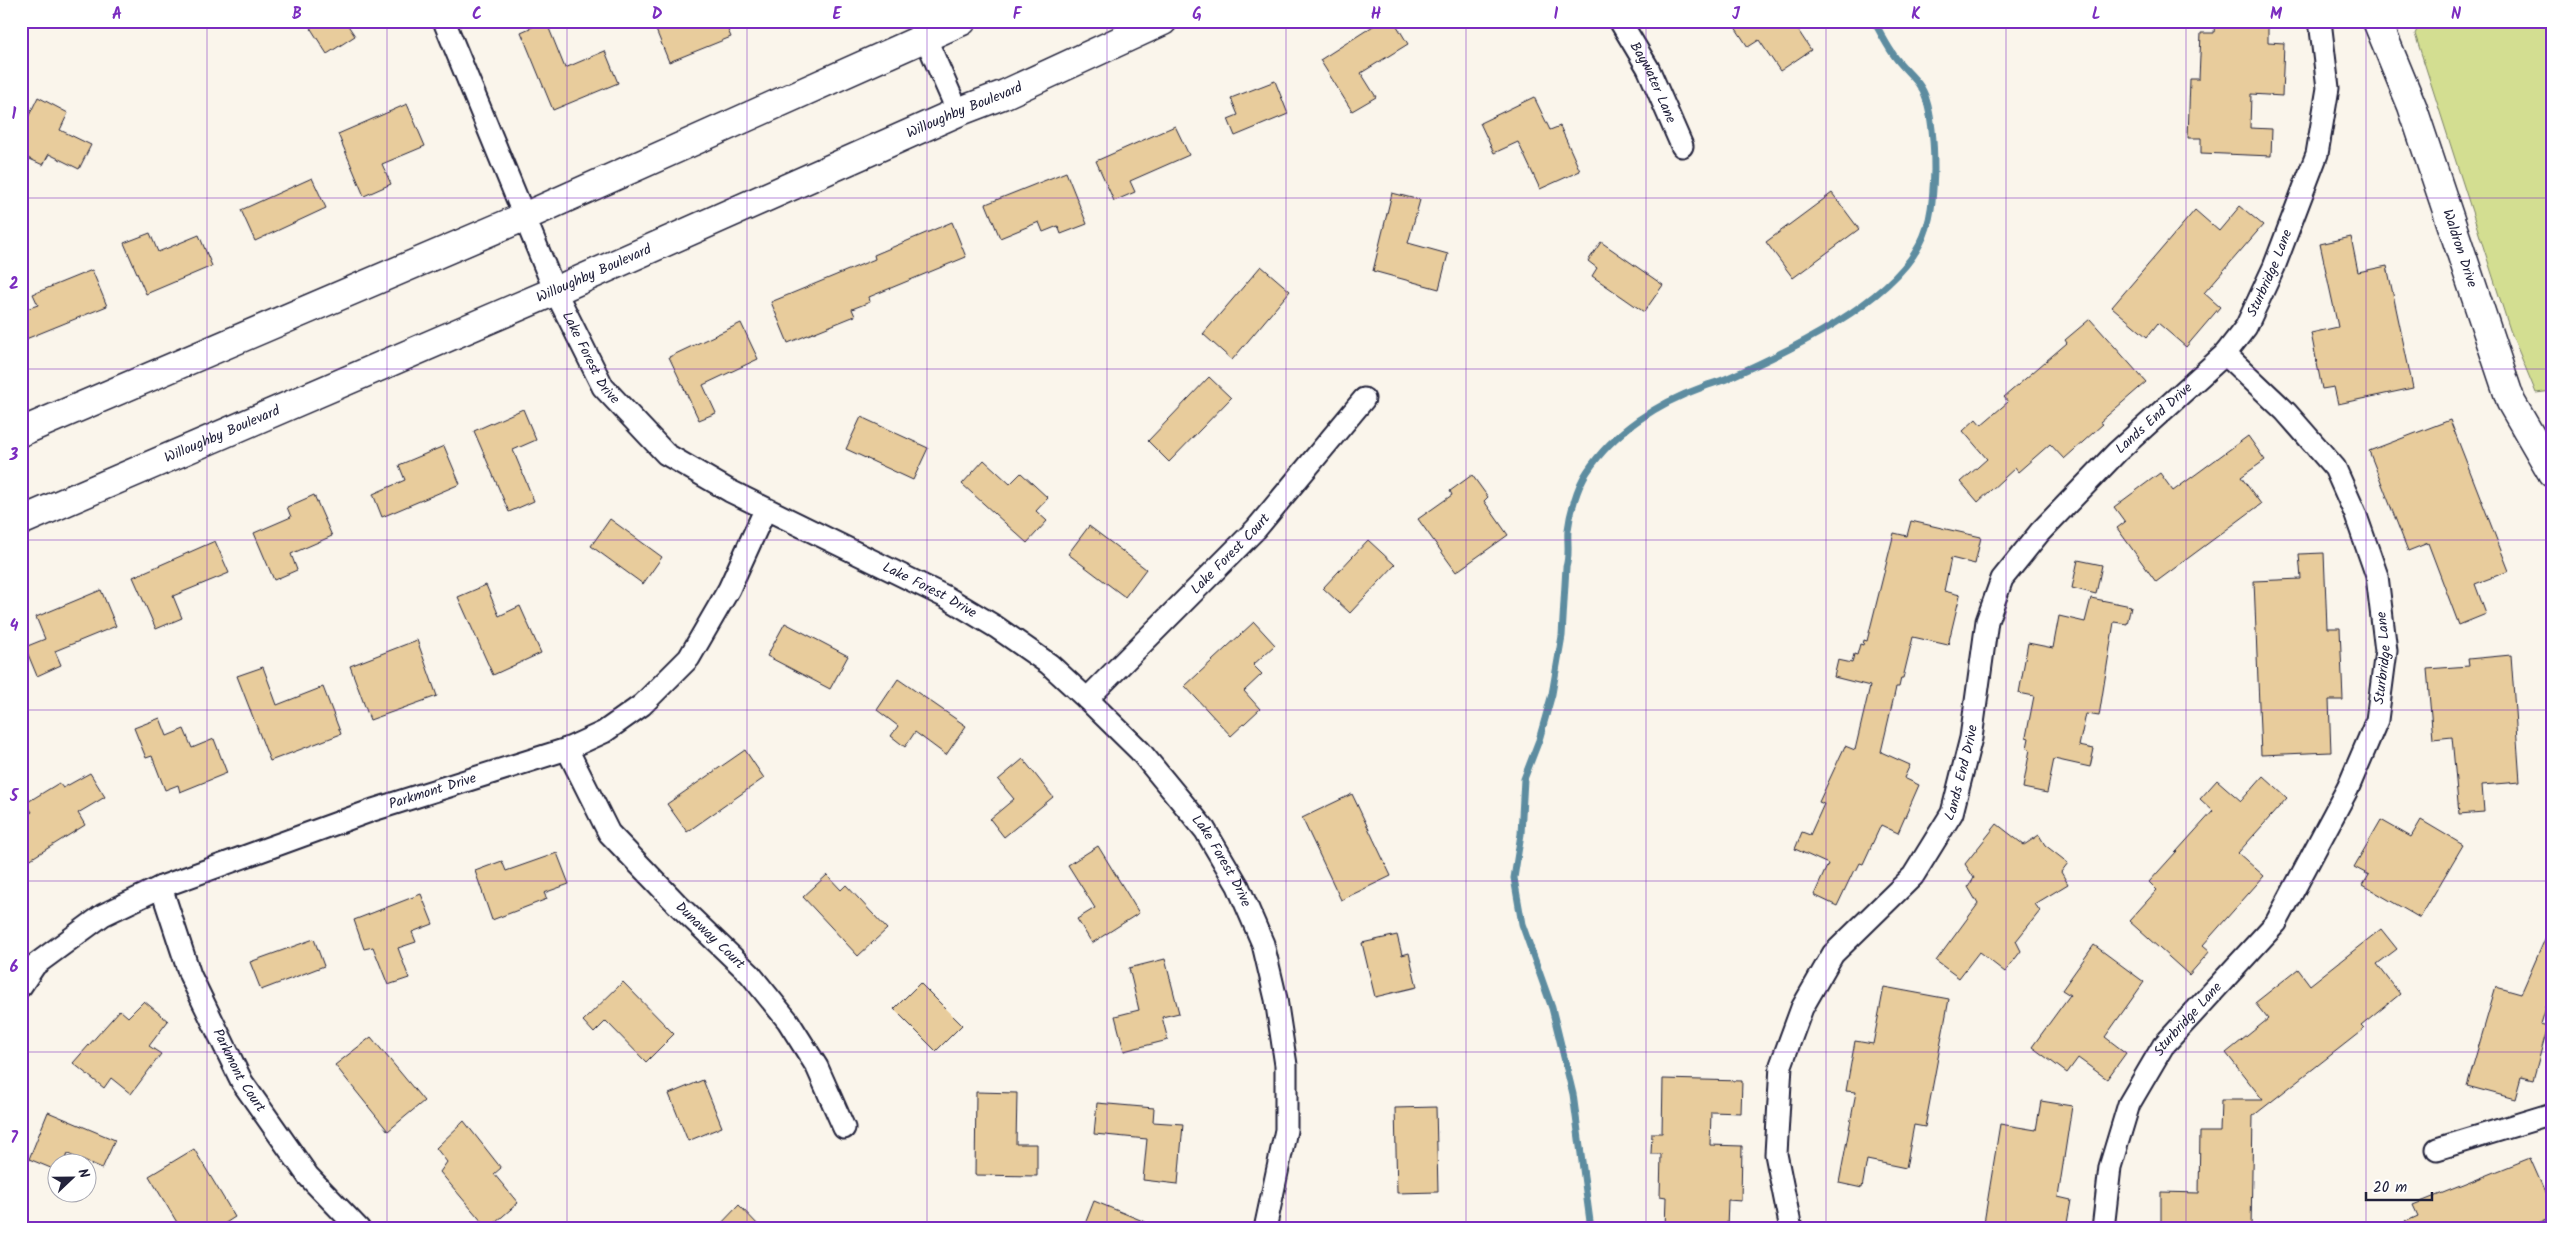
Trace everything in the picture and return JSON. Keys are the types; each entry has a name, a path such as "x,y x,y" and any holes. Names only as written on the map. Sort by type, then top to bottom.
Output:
{"street":[{"name":"Lake Forest Drive","path":"444,21 526,216 555,291 603,387 666,454 765,510 946,597 996,627 1048,664 1087,699 1140,751 1205,830 1238,886 1263,944 1276,999 1286,1065 1286,1130 1265,1229"},
{"path":"21,432 526,216 922,29 962,21"},
{"name":"Willoughby Boulevard","path":"21,521 555,291 958,112 1005,94 1164,21"},
{"name":"Baywater Lane","path":"1620,21 1648,68 1682,146"},
{"name":"Sturbridge Lane","path":"2103,1229 2110,1167 2129,1104 2164,1046 2276,923 2348,788 2377,720 2386,651 2377,576 2355,513 2335,468 2286,412 2224,354 2250,319 2274,268 2317,154 2328,88 2320,21"},
{"name":"Waldron Drive","path":"2377,21 2412,106 2511,402 2552,473"},
{"path":"922,29 958,112"},
{"name":"Lands End Drive","path":"1791,1229 1776,1154 1781,1065 1802,1008 1833,954 1913,876 1952,813 1971,738 1987,621 2002,579 2040,532 2117,452 2224,354"},
{"name":"Lake Forest Court","path":"1087,699 1256,529 1364,399"},
{"name":"Parkmont Drive","path":"21,986 35,965 103,915 161,887 373,810 567,749 604,732 642,705 689,658 729,589 765,510"},
{"name":"Dunaway Court","path":"567,749 609,833 677,904 750,974 788,1021 817,1067 844,1128"},
{"name":"Parkmont Court","path":"161,887 190,975 242,1082 308,1176 359,1229"},
{"path":"2438,1149 2552,1114"}],"green space":[{"path":"2421,21 2552,21 2552,391 2536,393 2510,330 2415,34"}],"building":[{"path":"306,21 345,21 355,36 327,54"},
{"path":"546,21 565,68 605,51 618,83 553,110 521,32"},
{"path":"678,21 724,21 731,37 669,62 656,30"},
{"path":"1381,21 1394,21 1408,44 1361,73 1376,97 1352,111 1320,60"},
{"path":"1731,21 1792,21 1811,50 1780,71 1759,40 1748,47"},
{"path":"2215,21 2265,21 2264,27 2268,27 2268,42 2284,43 2282,96 2251,94 2250,128 2272,129 2271,156 2201,153 2201,138 2188,138 2190,79 2199,79 2201,33 2214,33"},
{"path":"1275,81 1288,114 1235,136 1228,119 1238,115 1231,98"},
{"path":"38,97 68,113 60,130 91,145 79,169 49,154 43,165 21,155 21,132"},
{"path":"1534,97 1550,130 1560,126 1580,171 1540,189 1518,142 1494,153 1480,123"},
{"path":"407,104 425,146 382,164 391,184 364,196 338,134"},
{"path":"1175,126 1189,155 1130,181 1135,192 1114,201 1096,161"},
{"path":"1066,172 1087,224 1061,234 1058,226 1043,232 1039,222 1000,238 986,204"},
{"path":"312,178 326,208 255,241 241,210"},
{"path":"1392,193 1420,200 1408,243 1448,254 1439,289 1373,271"},
{"path":"1832,193 1859,229 1793,278 1766,242"},
{"path":"2240,206 2263,225 2204,293 2220,307 2186,347 2158,323 2147,337 2112,307 2195,210 2219,231"},
{"path":"952,222 966,257 869,297 870,302 852,309 855,316 788,343 771,302 875,259 874,255"},
{"path":"150,233 158,252 199,235 212,266 146,294 124,243"},
{"path":"2351,237 2358,272 2387,266 2413,388 2338,404 2334,387 2322,389 2311,333 2338,327 2320,244"},
{"path":"1601,242 1663,285 1644,312 1592,276 1597,268 1588,261"},
{"path":"1261,266 1290,291 1232,360 1203,334"},
{"path":"92,270 107,306 21,341 21,311 38,305 33,294"},
{"path":"2090,319 2146,382 2100,422 2103,424 2064,459 2050,444 2018,472 2015,468 1978,502 1961,482 1987,459 1963,431 1976,419 1981,425 2008,402 2004,397 2067,343 2065,340"},
{"path":"741,323 758,359 703,385 716,413 699,420 669,357"},
{"path":"1209,377 1231,398 1169,462 1148,441"},
{"path":"523,409 536,440 513,450 534,501 509,512 474,431"},
{"path":"861,417 928,448 913,480 846,449"},
{"path":"2450,420 2509,571 2475,584 2486,614 2459,625 2428,543 2408,551 2369,451"},
{"path":"2248,436 2265,460 2241,477 2261,504 2156,582 2117,528 2125,522 2114,507 2160,473 2173,491"},
{"path":"444,446 460,484 382,517 373,494 405,480 399,465"},
{"path":"984,460 1010,484 1021,473 1048,498 1036,511 1047,521 1027,543 962,484"},
{"path":"1472,475 1488,497 1484,501 1508,535 1456,572 1418,519 1452,495 1450,491"},
{"path":"314,495 332,536 291,554 297,570 274,580 254,533 291,517 287,507"},
{"path":"610,519 662,557 643,584 591,546"},
{"path":"1911,521 1981,537 1975,564 1951,558 1944,591 1960,595 1948,645 1913,637 1903,678 1901,678 1899,687 1896,687 1881,752 1910,765 1904,778 1919,785 1898,833 1881,825 1863,864 1860,863 1856,871 1854,870 1837,906 1814,895 1828,864 1795,849 1802,832 1810,835 1824,804 1819,802 1845,746 1855,750 1870,686 1834,677 1838,660 1852,663 1854,654 1857,655 1860,644 1863,645 1864,640 1867,641 1894,533 1907,536"},
{"path":"1089,526 1146,569 1125,597 1068,554"},
{"path":"1368,540 1395,565 1350,613 1323,588"},
{"path":"215,541 229,573 173,596 182,618 156,629 133,577"},
{"path":"2324,553 2327,628 2340,628 2343,700 2329,700 2331,752 2261,755 2254,581 2301,579 2299,554"},
{"path":"2078,560 2102,565 2096,594 2072,588"},
{"path":"486,585 499,616 520,606 541,653 493,675 458,597"},
{"path":"101,590 116,626 55,651 61,665 37,676 25,647 45,639 36,617"},
{"path":"2091,598 2131,606 2127,624 2114,622 2099,716 2086,714 2079,746 2094,749 2090,767 2054,759 2047,793 2023,788 2030,749 2027,748 2029,738 2026,737 2034,696 2019,693 2028,643 2053,648 2059,616 2085,622"},
{"path":"1254,622 1275,645 1253,665 1262,674 1244,691 1260,709 1231,736 1185,686"},
{"path":"785,623 848,656 830,689 767,656"},
{"path":"417,640 437,696 370,720 350,666"},
{"path":"2511,655 2520,782 2482,785 2484,812 2459,814 2452,737 2433,739 2427,669 2469,666 2468,659"},
{"path":"263,667 277,705 323,687 341,734 270,761 237,676"},
{"path":"898,679 966,726 946,755 915,732 905,747 891,736 898,726 877,710"},
{"path":"160,718 167,736 184,729 192,748 214,739 227,773 180,792 178,785 165,790 152,756 146,758 134,728"},
{"path":"745,750 764,778 687,832 667,804"},
{"path":"1023,759 1053,797 1004,837 990,819 1014,799 998,780"},
{"path":"90,773 105,797 78,813 85,825 21,865 21,818 32,812 26,803 59,783 63,788"},
{"path":"2263,776 2287,798 2238,853 2264,876 2203,945 2210,951 2189,975 2129,921 2157,890 2149,882 2213,811 2200,799 2217,780 2241,801"},
{"path":"1352,794 1391,876 1341,900 1302,818"},
{"path":"2381,820 2411,837 2421,820 2463,845 2420,918 2363,885 2369,875 2354,867"},
{"path":"1997,824 2024,845 2039,835 2045,845 2068,863 2061,872 2068,884 2035,904 2040,911 2016,941 2021,951 2005,972 1979,952 1959,978 1936,961 1978,904 1968,887 1974,878 1965,864"},
{"path":"1098,846 1139,913 1092,943 1077,919 1095,908 1068,865"},
{"path":"557,853 569,884 544,893 547,899 492,920 475,871 502,861 506,871"},
{"path":"827,875 841,890 846,885 887,929 858,956 803,897"},
{"path":"421,894 433,924 412,932 416,942 398,948 409,978 388,985 373,947 364,949 354,920"},
{"path":"2552,923 2552,984 2540,1024 2548,1026 2533,1080 2521,1077 2515,1099 2467,1086 2496,987 2521,994"},
{"path":"2381,929 2397,949 2377,964 2400,994 2361,1026 2364,1029 2253,1116 2251,1229 2161,1229 2161,1192 2199,1193 2200,1132 2220,1132 2221,1100 2263,1100 2226,1053 2268,1019 2255,1003 2298,969 2310,985"},
{"path":"1397,935 1402,955 1409,953 1417,987 1375,997 1362,943"},
{"path":"314,939 324,966 261,990 250,962"},
{"path":"2094,945 2144,982 2105,1037 2126,1053 2107,1079 2078,1058 2067,1073 2032,1047 2070,995 2062,990"},
{"path":"1165,959 1179,1013 1162,1017 1168,1040 1124,1051 1115,1016 1139,1010 1129,968"},
{"path":"623,982 674,1034 646,1062 606,1021 594,1033 583,1021"},
{"path":"920,983 962,1025 936,1051 894,1009"},
{"path":"1884,987 1949,999 1925,1127 1914,1125 1906,1168 1867,1160 1862,1188 1839,1183 1856,1092 1846,1091 1855,1041 1873,1044"},
{"path":"144,1001 168,1021 149,1046 161,1054 131,1094 111,1078 104,1088 73,1063 120,1010 128,1017"},
{"path":"371,1037 424,1101 388,1131 335,1065"},
{"path":"1663,1079 1742,1081 1741,1113 1711,1112 1710,1145 1742,1146 1741,1201 1728,1200 1727,1229 1665,1229 1666,1197 1660,1196 1661,1154 1651,1154 1652,1133 1662,1133"},
{"path":"703,1080 722,1127 688,1141 669,1094"},
{"path":"976,1092 1017,1093 1016,1144 1037,1144 1037,1176 975,1175"},
{"path":"2041,1101 2072,1106 2058,1197 2071,1200 2066,1229 1983,1229 2000,1124 2036,1130"},
{"path":"1097,1103 1154,1108 1153,1122 1183,1124 1178,1184 1143,1180 1147,1139 1094,1134"},
{"path":"1436,1107 1438,1192 1397,1193 1395,1108"},
{"path":"48,1112 115,1140 102,1169 98,1167 98,1152 48,1152 48,1167 29,1159"},
{"path":"464,1121 501,1168 494,1174 518,1203 488,1229 440,1172 447,1162 436,1148"},
{"path":"194,1149 235,1217 216,1229 181,1229 149,1176"},
{"path":"2530,1158 2552,1208 2552,1218 2526,1229 2389,1229 2418,1216 2413,1205"},
{"path":"1094,1201 1160,1228 1160,1229 1083,1229"},
{"path":"739,1205 762,1229 716,1229"}],"waterway":[{"path":"1591,1229 1573,1094 1552,1008 1522,924 1514,878 1521,834 1524,779 1539,740 1552,694 1562,636 1570,516 1577,492 1587,472 1610,444 1638,420 1670,401 1725,379 1779,354 1835,323 1886,286 1906,266 1920,244 1927,227 1933,189 1934,152 1930,116 1924,92 1897,60 1874,21"}]}
